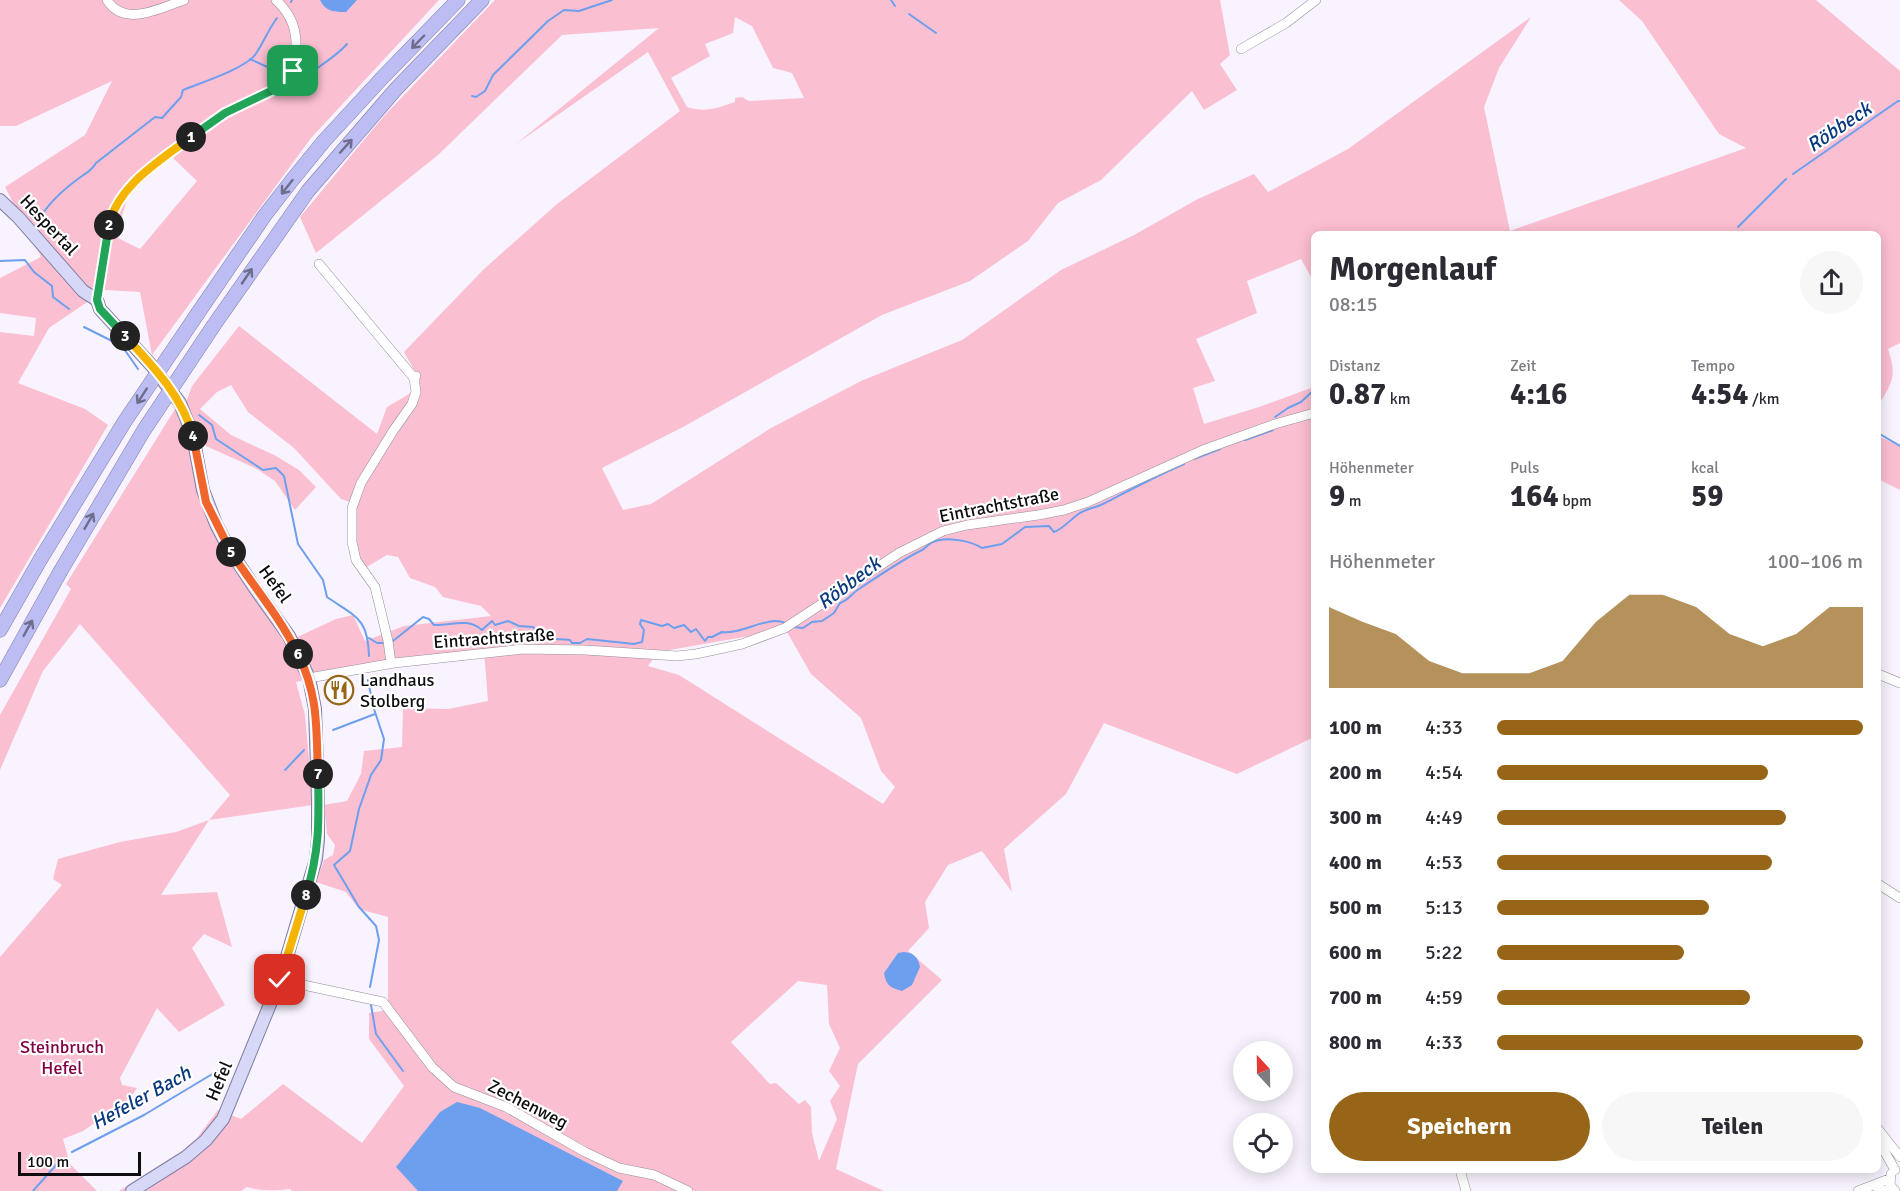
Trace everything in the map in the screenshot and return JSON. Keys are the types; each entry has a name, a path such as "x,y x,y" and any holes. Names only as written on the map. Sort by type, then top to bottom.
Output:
{"highway":[{"path":"0,630 91,474 161,366 265,215 312,156 458,0"},
{"path":"0,680 60,572 144,430 308,190 396,89 482,0"}],"main road":[{"name":"Hespertal","path":"0,200 18,217 83,291 97,300"},
{"name":"Hefel","path":"97,300 100,309 152,366 180,403 193,436 203,490 216,524 254,587 285,629 309,678 315,709 318,839 311,878 280,980 223,1119 206,1140 186,1156 132,1191"}],"street":[{"path":"107,0 116,10 132,15 184,0"},
{"path":"97,300 111,216 125,191 200,130 225,113 273,90 293,71 296,63 296,33 290,16 276,0"},
{"path":"1240,49 1286,23 1316,0"},
{"path":"319,264 415,377 416,392 412,404 361,483 352,508 352,542 356,560 375,587 388,640 391,663"},
{"name":"Eintrachtstraße","path":"309,678 391,663 523,649 585,650 677,656 742,644 785,628 899,554 943,531 967,525 1064,510 1088,502 1203,450 1311,414"},
{"path":"1881,675 1900,683"},
{"path":"1881,886 1900,898"},
{"name":"Zechenweg","path":"280,980 383,1002 432,1067 454,1087 506,1107 585,1152 619,1168 654,1175 688,1191"},
{"path":"1881,1133 1900,1158"},
{"path":"1858,1191 1889,1179 1897,1168 1881,1144"},
{"path":"1461,1173 1466,1191"},
{"path":"1878,1191 1894,1190 1889,1179"}],"green space":[{"path":"0,0 439,0 311,138 152,355 140,292 105,290 49,328 18,383 85,409 108,425 0,608 0,332 34,336 36,318 0,313 0,278 41,257 5,187 85,135 112,81 16,126 0,126","holes":["172,157 197,181 140,249 116,237 128,195"]},
{"path":"495,0 1220,0 1230,55 1220,64 1237,90 1204,110 1192,91 1101,180 1058,203 1028,241 970,281 882,315 683,427 602,468 623,510 651,504 771,428 861,381 962,340 1061,270 1134,235 1198,199 1254,174 1268,192 1348,149 1531,17 1499,68 1484,107 1510,231 1311,231 1311,277 1301,259 1247,281 1257,313 1196,339 1215,381 1193,388 1204,424 1311,388 1311,738 1237,774 1104,723 1066,794 1004,849 1012,892 982,851 948,865 925,902 929,928 908,951 942,980 858,1064 836,1169 884,1191 292,1191 290,1189 268,1190 247,1187 241,1191 119,1191 181,1152 197,1138 218,1110 241,1119 283,1084 362,1143 404,1086 369,1039 369,1013 388,1010 388,917 359,909 346,892 316,882 324,860 333,855 335,845 327,834 324,805 347,801 361,774 364,751 402,747 403,708 448,709 488,701 484,650 363,668 296,682 305,715 313,805 209,820 230,795 80,624 43,671 0,770 0,715 71,589 66,584 180,403 206,502 291,640 336,619 353,615 365,641 404,626 491,616 481,606 443,597 435,587 410,578 398,557 387,555 365,568 355,548 356,504 341,499 294,448 248,412 231,385 217,392 200,409 231,435 276,456 299,470 316,487 295,510 275,481 257,469 206,446 185,405 192,386 239,326 377,434 387,407 409,394 420,381 404,352 484,269 557,204 680,111 648,52 516,144 659,28 562,35 438,155 316,253 300,217 384,116","holes":["735,17 752,26 773,68 792,73 804,98 749,101 742,97 735,98 735,102 711,109 700,110 687,107 671,78 710,56 705,44 733,33","783,625 811,674 861,718 881,771 895,787 883,804 679,675 648,666 658,652 767,633","798,981 827,985 829,1024 840,1048 829,1071 840,1086 830,1101 837,1119 819,1161 812,1133 811,1107 805,1100 799,1104 776,1083 770,1084 731,1042"]},
{"path":"1619,0 1816,0 1900,71 1900,343 1888,349 1893,373 1881,401 1881,231 1510,231 1746,148 1719,134 1642,21"},
{"path":"1881,437 1900,446 1900,490 1881,480"},
{"name":"Steinbruch Hefel","path":"209,820 161,895 217,892 232,947 204,934 192,948 225,1005 179,1032 157,1008 120,1078 122,1085 137,1088 129,1100 83,1131 63,1139 70,1164 97,1191 0,1191 0,957 62,885 53,879 58,859 120,842 176,832"}],"water":[{"path":"320,0 357,0 346,12 338,12 325,7"},
{"path":"904,952 915,956 920,967 912,985 902,991 889,985 884,973 898,953"},
{"path":"457,1102 480,1108 623,1181 617,1191 418,1191 396,1167 440,1112"}],"waterway":[{"path":"472,96 476,97 485,91 493,75 548,21 564,10 579,11 612,0"},
{"path":"891,0 895,6"},
{"path":"909,14 936,33"},
{"path":"38,221 57,196 90,171 96,163 155,117 162,118 181,97 183,90 232,70 255,55 277,18"},
{"path":"294,81 299,82 347,44"},
{"path":"250,59 276,71"},
{"name":"Röbbeck","path":"1793,174 1900,101"},
{"name":"Röbbeck","path":"1738,227 1786,179"},
{"path":"0,261 25,260 34,272 52,286 53,297 69,309"},
{"path":"84,327 122,346 138,369"},
{"name":"Röbbeck","path":"1275,417 1301,402 1311,393"},
{"path":"199,415 212,425 216,439 263,470 276,468 284,476 298,544 323,580 327,597 353,614 363,626 369,656"},
{"name":"Röbbeck","path":"1245,440 1273,430"},
{"path":"1881,435 1900,446"},
{"name":"Röbbeck","path":"1194,459 1220,449"},
{"name":"Röbbeck","path":"793,627 803,628 812,622 822,621 834,613 840,603 857,591 898,563 938,540 958,540 982,548 1002,544 1025,527 1049,526 1054,532 1083,511 1103,504 1184,464"},
{"name":"Röbbeck","path":"393,641 423,617 429,619 434,625 464,623 482,630 492,621 495,625 508,621 519,626 533,627 546,637 570,640 572,643 580,643 587,639 634,644 642,642 644,630 640,624 641,620 662,626 668,624 674,628 684,625 691,632 696,629 705,641 708,637 722,632 737,631 771,621 785,623"},
{"name":"Röbbeck","path":"369,638 377,643 383,643"},
{"path":"368,680 373,706 384,739 381,760 371,775 359,809 350,851 334,865 359,907 376,926 379,940 370,987"},
{"path":"333,730 375,714"},
{"path":"285,770 304,750"},
{"path":"371,1005 376,1034 403,1071"},
{"name":"Hefeler Bach","path":"72,1152 144,1115 224,1067"},
{"name":"Hefeler Bach","path":"33,1191 56,1165"}],"place":[{"name":"Landhaus Stolberg","path":"339,690"}],"route":[{"path":"280,980 316,859 318,799 313,693 309,678 289,636 229,549 216,524 206,502 190,425 180,403 152,366 100,309 97,292 111,216 125,191 200,130 225,113 273,90 293,71"}]}
